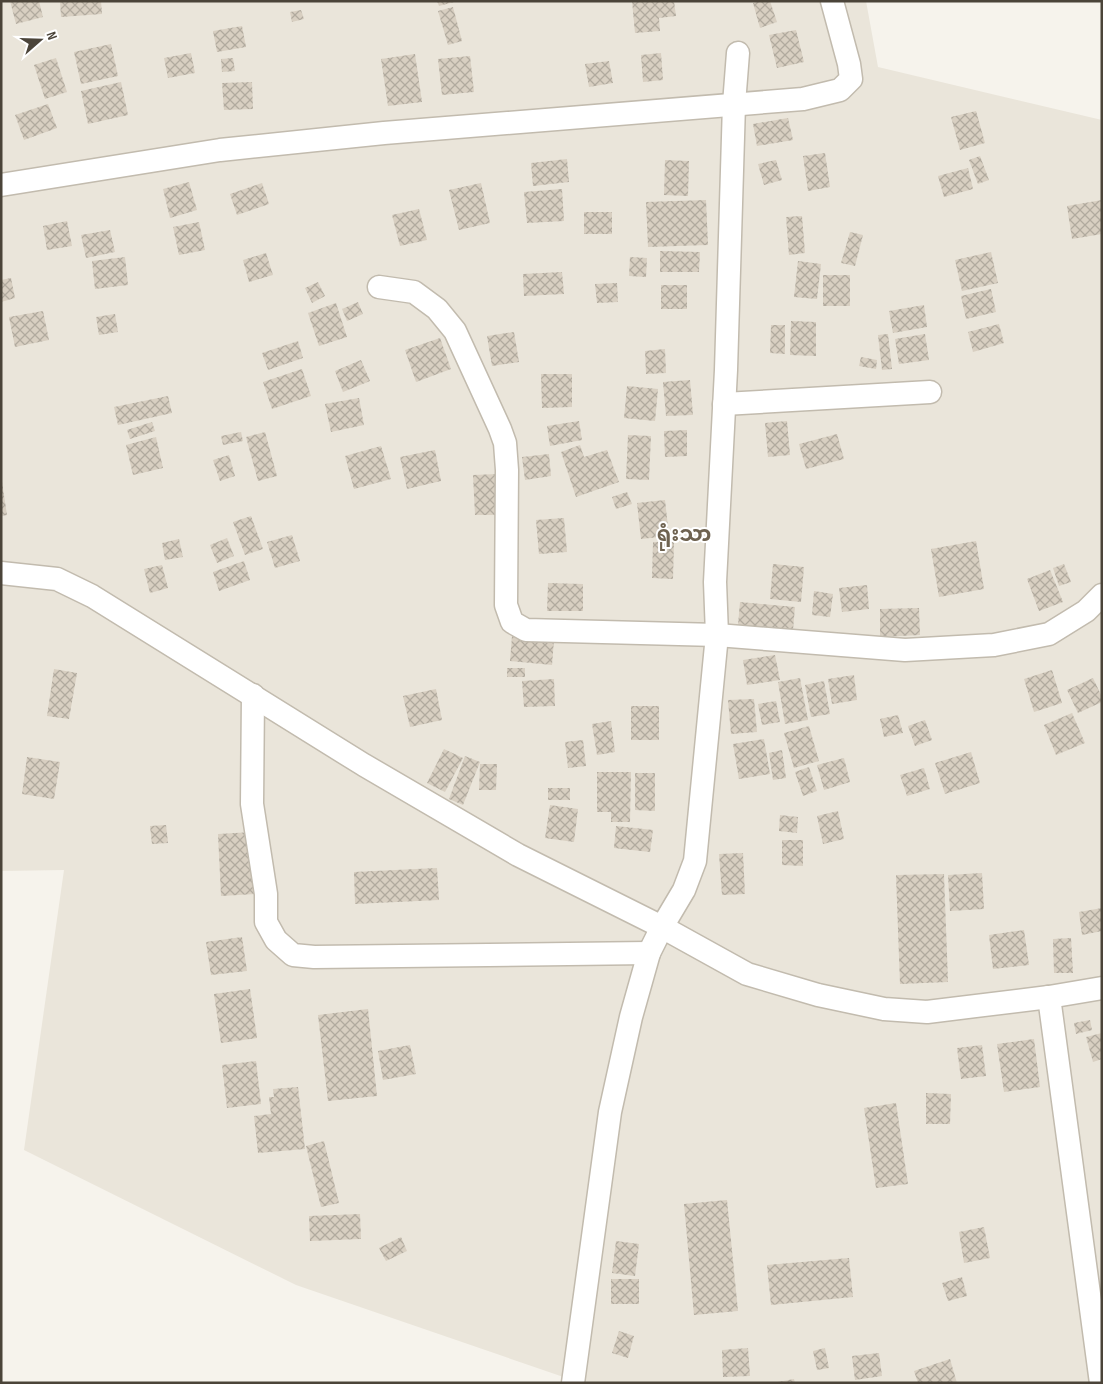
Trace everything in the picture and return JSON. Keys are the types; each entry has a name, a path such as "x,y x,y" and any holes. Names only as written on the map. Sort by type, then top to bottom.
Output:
{"street":[{"path":"1,185 239,148 384,133 803,99 840,90 851,79 849,64 832,1"},
{"path":"573,1383 610,1112 631,1018 649,953 684,890 695,861 717,635 715,582 724,404 734,104 738,53"},
{"path":"379,287 414,292 437,309 455,332 500,429 505,443 507,470 506,605 512,622 526,630 717,635 905,650 994,645 1049,634 1086,611 1102,595"},
{"path":"724,404 930,392"},
{"path":"1,572 57,579 92,596 364,765 518,855 662,927 747,974 818,995 884,1009 927,1012 1049,998 1102,988"},
{"path":"253,695 252,804 266,894 266,922 276,940 293,955 324,957 649,953"},
{"path":"1049,998 1096,1300 1101,1383"}],"shaded area":[{"path":"1,1 866,1 878,67 1102,120 1102,1383 581,1383 296,1285 24,1150 64,870 1,871"}],"building":[{"path":"10,1 39,1 43,17 16,24"},
{"path":"60,1 101,1 102,14 61,17"},
{"path":"437,1 454,1 454,2 439,6"},
{"path":"632,1 674,1 676,16 659,18 660,31 635,33"},
{"path":"770,1 777,22 760,28 753,3"},
{"path":"453,7 462,41 448,45 438,11"},
{"path":"301,10 304,19 292,22 290,12"},
{"path":"242,26 246,47 217,52 213,31"},
{"path":"796,30 804,62 777,68 769,35"},
{"path":"111,44 118,76 81,84 74,52"},
{"path":"191,53 195,73 168,78 164,58"},
{"path":"661,53 663,80 643,82 641,55"},
{"path":"415,54 422,102 388,106 381,59"},
{"path":"470,56 474,92 442,95 438,59"},
{"path":"56,58 67,92 45,99 34,65"},
{"path":"233,58 235,71 222,72 221,59"},
{"path":"609,61 613,83 589,87 585,64"},
{"path":"121,82 128,115 88,124 81,91"},
{"path":"252,82 253,109 224,110 222,83"},
{"path":"48,104 57,128 24,140 15,115"},
{"path":"976,111 985,143 960,150 951,117"},
{"path":"788,118 793,140 757,146 753,124"},
{"path":"825,153 830,187 808,191 803,156"},
{"path":"980,156 989,180 978,184 969,160"},
{"path":"567,159 569,182 533,186 531,163"},
{"path":"665,160 689,161 688,196 664,195"},
{"path":"776,160 782,180 764,185 758,164"},
{"path":"968,168 973,189 944,197 938,176"},
{"path":"189,182 197,210 170,218 163,189"},
{"path":"262,183 269,204 237,215 230,194"},
{"path":"481,183 490,223 459,230 449,190"},
{"path":"562,189 564,221 527,223 524,192"},
{"path":"706,200 708,245 648,247 646,202"},
{"path":"1102,200 1102,234 1072,239 1067,206"},
{"path":"419,209 427,240 400,246 392,215"},
{"path":"584,212 612,212 612,234 584,234"},
{"path":"802,216 805,253 789,255 786,217"},
{"path":"67,221 72,246 47,250 43,226"},
{"path":"199,222 205,250 179,255 173,227"},
{"path":"110,230 115,252 86,258 81,235"},
{"path":"850,232 863,235 855,266 841,263"},
{"path":"660,251 700,252 699,272 660,272"},
{"path":"991,252 998,283 962,291 955,260"},
{"path":"266,253 273,275 249,282 243,260"},
{"path":"125,257 128,285 95,289 92,261"},
{"path":"630,257 647,258 646,277 629,276"},
{"path":"798,261 821,264 817,299 794,297"},
{"path":"562,272 564,294 524,296 523,274"},
{"path":"823,275 850,275 850,306 823,306"},
{"path":"11,278 15,298 1,302 1,280"},
{"path":"318,282 325,296 312,303 305,288"},
{"path":"617,283 618,302 597,303 595,284"},
{"path":"661,285 687,285 687,309 661,309"},
{"path":"991,289 996,312 966,319 961,296"},
{"path":"358,302 363,314 347,321 342,309"},
{"path":"336,303 347,337 319,346 308,313"},
{"path":"924,305 927,327 893,333 889,311"},
{"path":"43,311 49,340 15,347 9,317"},
{"path":"115,314 118,332 99,335 96,317"},
{"path":"791,321 816,322 816,356 790,355"},
{"path":"999,324 1004,343 973,352 968,332"},
{"path":"771,325 785,325 785,354 770,353"},
{"path":"514,332 519,362 492,366 487,336"},
{"path":"888,334 892,369 882,370 878,335"},
{"path":"925,334 929,360 899,364 895,339"},
{"path":"440,338 451,369 416,382 405,350"},
{"path":"298,341 303,358 268,370 262,353"},
{"path":"665,349 666,373 646,374 645,351"},
{"path":"861,357 877,360 876,369 859,366"},
{"path":"361,360 370,381 343,392 335,371"},
{"path":"302,369 311,396 272,409 263,382"},
{"path":"541,374 572,374 572,407 542,408"},
{"path":"690,380 693,415 666,416 663,382"},
{"path":"627,386 658,389 655,421 624,418"},
{"path":"168,396 172,413 118,425 114,407"},
{"path":"359,398 364,425 331,432 325,404"},
{"path":"579,421 582,440 550,446 547,426"},
{"path":"787,421 790,455 768,457 765,423"},
{"path":"152,422 155,431 130,439 127,430"},
{"path":"687,430 687,456 665,457 664,431"},
{"path":"241,432 243,441 223,445 221,436"},
{"path":"265,432 277,476 258,481 246,437"},
{"path":"837,434 844,459 806,469 799,444"},
{"path":"628,435 651,436 649,480 626,479"},
{"path":"156,437 163,468 133,475 126,445"},
{"path":"580,445 584,457 607,450 619,482 576,497 561,452"},
{"path":"381,446 391,479 354,489 345,456"},
{"path":"435,450 441,481 407,489 400,457"},
{"path":"549,454 551,476 525,480 522,457"},
{"path":"229,455 235,476 220,481 213,460"},
{"path":"498,474 499,515 475,515 473,475"},
{"path":"1,482 7,515 1,516"},
{"path":"627,492 632,504 616,509 612,497"},
{"path":"665,500 669,536 641,539 637,503"},
{"path":"251,516 263,549 245,555 233,522"},
{"path":"564,518 567,552 539,554 536,520"},
{"path":"292,535 300,561 275,568 267,542"},
{"path":"227,538 234,556 217,563 210,545"},
{"path":"179,539 183,557 165,560 162,543"},
{"path":"976,541 984,589 939,597 931,549"},
{"path":"653,542 674,542 673,579 652,578"},
{"path":"244,561 250,580 219,591 213,572"},
{"path":"773,564 804,567 801,602 770,599"},
{"path":"1064,564 1071,582 1059,586 1053,568"},
{"path":"162,565 168,588 150,593 144,569"},
{"path":"1050,570 1063,602 1039,611 1027,579"},
{"path":"548,583 583,584 583,611 547,611"},
{"path":"867,585 869,609 842,612 839,588"},
{"path":"814,591 833,594 830,617 812,615"},
{"path":"740,602 795,607 793,630 738,625"},
{"path":"919,608 920,635 880,637 880,609"},
{"path":"512,636 554,640 552,665 510,661"},
{"path":"775,655 780,680 747,685 743,660"},
{"path":"507,668 525,668 525,677 507,677"},
{"path":"54,669 77,673 69,719 47,716"},
{"path":"1052,670 1062,703 1034,712 1024,679"},
{"path":"854,675 857,700 832,704 828,679"},
{"path":"800,678 808,720 785,724 778,682"},
{"path":"1093,678 1102,697 1102,702 1078,713 1067,690"},
{"path":"554,679 555,706 524,707 522,681"},
{"path":"824,681 830,714 811,717 805,685"},
{"path":"436,689 442,720 410,727 403,696"},
{"path":"754,699 757,732 731,734 728,700"},
{"path":"776,701 780,722 762,725 758,704"},
{"path":"631,706 659,706 659,740 631,740"},
{"path":"1072,713 1085,743 1056,755 1044,725"},
{"path":"898,715 903,733 884,737 880,719"},
{"path":"925,720 932,740 915,746 908,726"},
{"path":"611,721 615,752 597,755 592,724"},
{"path":"809,726 819,761 794,768 784,733"},
{"path":"764,739 770,774 739,779 733,744"},
{"path":"583,740 586,766 568,768 565,742"},
{"path":"444,749 463,758 445,792 427,783"},
{"path":"782,750 786,778 773,780 769,753"},
{"path":"971,752 980,783 945,794 935,763"},
{"path":"465,756 480,762 463,805 449,799"},
{"path":"27,757 60,762 54,799 22,794"},
{"path":"844,758 850,782 824,790 817,765"},
{"path":"480,764 497,764 496,790 479,790"},
{"path":"809,767 817,791 803,796 795,772"},
{"path":"924,768 930,789 907,796 900,775"},
{"path":"597,772 631,772 630,822 611,822 611,812 597,812"},
{"path":"635,773 655,773 655,811 635,810"},
{"path":"548,788 570,788 570,800 548,800"},
{"path":"550,805 578,809 574,842 545,838"},
{"path":"838,811 844,839 823,844 817,816"},
{"path":"780,815 798,817 797,833 779,831"},
{"path":"166,825 168,843 152,844 150,826"},
{"path":"616,826 653,830 650,852 614,848"},
{"path":"253,832 257,894 221,896 218,834"},
{"path":"782,840 803,840 803,866 782,865"},
{"path":"743,853 745,894 722,895 719,854"},
{"path":"437,868 439,900 355,904 354,872"},
{"path":"982,873 984,909 950,911 948,875"},
{"path":"944,874 948,982 900,984 896,875"},
{"path":"1102,908 1102,931 1082,935 1079,912"},
{"path":"1024,930 1029,965 993,969 989,935"},
{"path":"242,937 247,971 211,975 206,942"},
{"path":"1071,938 1073,973 1054,973 1053,939"},
{"path":"250,989 257,1038 221,1043 214,994"},
{"path":"368,1009 377,1096 328,1101 318,1015"},
{"path":"1090,1020 1092,1030 1076,1034 1074,1023"},
{"path":"1102,1033 1102,1059 1093,1062 1086,1037"},
{"path":"1034,1039 1040,1087 1004,1092 997,1044"},
{"path":"410,1045 416,1074 383,1080 378,1051"},
{"path":"982,1045 986,1076 961,1079 957,1048"},
{"path":"256,1061 261,1104 227,1108 222,1065"},
{"path":"298,1087 305,1149 258,1153 254,1116 271,1114 269,1097 274,1097 273,1089"},
{"path":"926,1093 951,1094 950,1124 926,1124"},
{"path":"896,1103 908,1184 876,1188 864,1108"},
{"path":"324,1141 339,1203 321,1207 306,1146"},
{"path":"727,1200 738,1311 694,1315 684,1204"},
{"path":"360,1214 361,1239 310,1241 309,1216"},
{"path":"984,1227 990,1258 964,1263 959,1232"},
{"path":"401,1237 407,1251 386,1261 379,1248"},
{"path":"616,1241 639,1244 635,1276 612,1273"},
{"path":"849,1258 853,1297 771,1305 767,1265"},
{"path":"962,1277 967,1296 948,1301 942,1283"},
{"path":"611,1279 639,1279 639,1304 611,1304"},
{"path":"619,1331 634,1336 628,1358 612,1353"},
{"path":"748,1348 750,1376 723,1377 722,1350"},
{"path":"825,1348 829,1368 817,1370 813,1351"},
{"path":"879,1353 882,1376 855,1380 852,1356"},
{"path":"950,1359 957,1383 918,1383 914,1371"},
{"path":"794,1379 795,1383 778,1383 778,1382"}],"district":[{"name":"ရုံးသာ","path":"684,534"}]}
